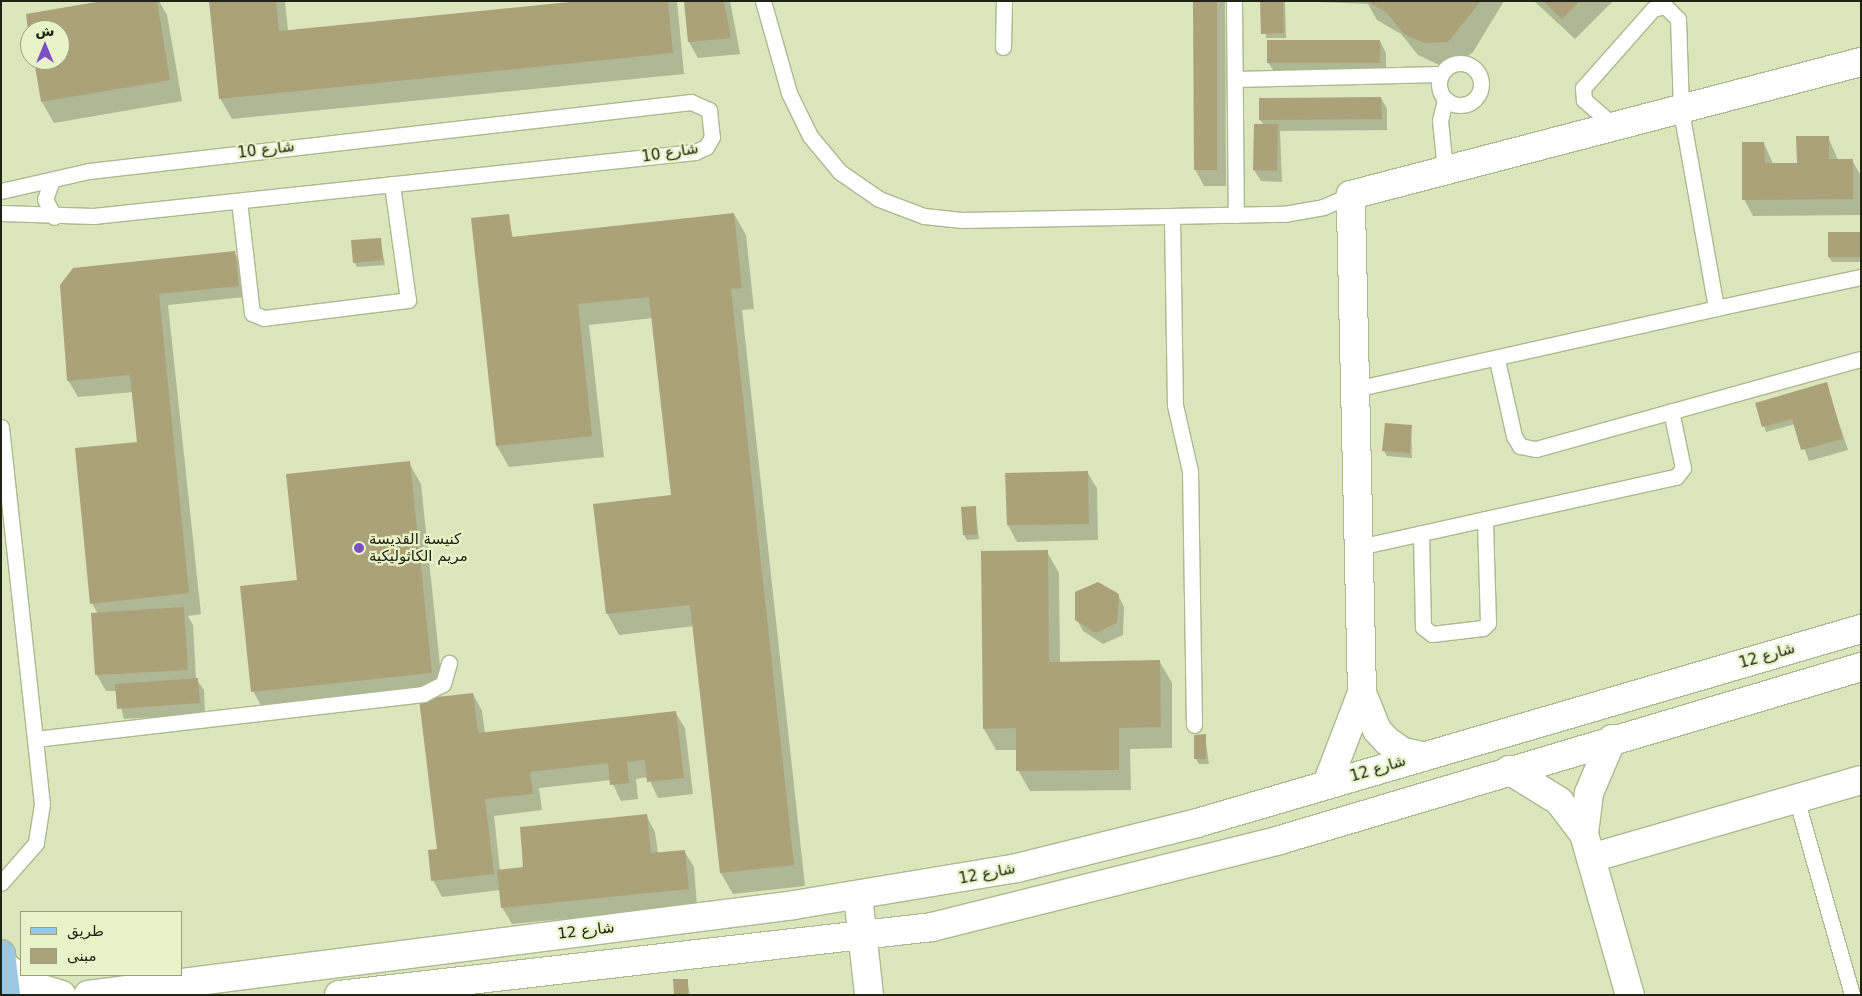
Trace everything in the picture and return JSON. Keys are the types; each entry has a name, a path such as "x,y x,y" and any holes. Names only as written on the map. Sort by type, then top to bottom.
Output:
{"main road":[{"path":"2,960 6,995"}],"street":[{"path":"1422,756 1403,752 1387,741 1377,730 1362,693 1351,195 1445,169 1681,111 1861,62"},
{"name":"شارع 12","path":"88,995 858,895 1107,848 1861,629"},
{"path":"339,995 864,938 932,927 1157,873 1861,667"},
{"path":"1327,784 1362,693"},
{"path":"1548,719 1559,755"},
{"path":"1612,739 1589,793 1588,846 1630,995"},
{"path":"1509,770 1559,802 1588,846"},
{"path":"1588,846 1796,798 1861,780"},
{"path":"858,895 869,995"},
{"path":"2,960 29,985 61,995"}],"lane":[{"path":"763,1 786,85 810,136 840,172 879,199 924,216 962,220 1172,217 1303,212 1351,195"},
{"path":"1003,47 1004,1"},
{"path":"1234,1 1236,215"},
{"path":"1614,126 1584,100 1583,88 1659,6 1671,9 1678,19 1681,111 1716,308"},
{"path":"1235,79 1441,74 1457,64 1466,64 1475,69 1481,86 1471,102 1463,105 1445,99"},
{"path":"1441,74 1439,83 1445,99 1440,122 1445,169"},
{"name":"شارع 10","path":"1,192 89,171 691,102 709,110 712,137 706,147 695,152 240,201 54,217 1,213"},
{"path":"52,180 45,199 54,217"},
{"path":"240,201 252,313 264,318 408,300 392,184"},
{"path":"1172,217 1175,405 1190,471 1194,725"},
{"path":"1355,389 1497,360 1716,308 1861,277"},
{"path":"1497,360 1520,446 1536,449 1861,359"},
{"path":"1359,547 1676,477 1683,468 1671,411"},
{"path":"1,427 35,738 41,824 26,859 1,883"},
{"path":"1421,533 1423,627 1432,634 1483,628 1488,623 1485,519"},
{"path":"35,738 423,694 443,684 449,663"},
{"path":"1796,798 1852,995"}],"building":[{"path":"102,1 157,1 170,80 41,102 36,70 70,70 70,20 27,20 26,14"},
{"path":"209,1 276,1 279,31 580,1 668,1 673,53 219,99"},
{"path":"684,1 724,1 731,38 688,42"},
{"path":"1193,1 1217,1 1217,170 1194,170"},
{"path":"1260,1 1283,1 1284,33 1261,34"},
{"path":"1367,1 1481,1 1448,42 1424,43 1404,34 1387,13"},
{"path":"1543,1 1580,1 1562,19"},
{"path":"1267,40 1380,40 1380,63 1267,63"},
{"path":"1381,97 1382,119 1259,120 1259,98"},
{"path":"1254,124 1278,124 1277,171 1253,170"},
{"path":"1796,136 1829,136 1829,159 1853,159 1853,199 1742,200 1742,142 1764,142 1765,163 1797,163"},
{"path":"734,213 742,288 731,289 794,865 720,873 690,605 606,614 593,504 671,495 649,297 578,304 592,436 496,446 471,218 509,214 512,237"},
{"path":"1828,232 1861,232 1861,257 1828,257"},
{"path":"381,238 383,260 353,263 351,240"},
{"path":"235,251 239,286 159,294 189,593 90,604 75,448 137,442 130,375 67,381 60,285 73,268"},
{"path":"1827,382 1843,439 1801,450 1792,419 1762,427 1755,403"},
{"path":"1385,423 1412,425 1410,453 1382,451"},
{"path":"410,461 432,673 251,692 240,586 297,580 286,474"},
{"path":"1088,471 1089,524 1007,525 1005,473"},
{"path":"976,506 977,535 963,535 961,507"},
{"path":"1048,550 1049,662 1160,660 1161,727 1119,728 1119,770 1016,771 1016,728 983,729 981,551"},
{"path":"1098,582 1119,594 1117,623 1096,633 1075,620 1075,592"},
{"path":"184,607 188,670 95,675 91,613"},
{"path":"198,678 200,703 117,709 115,684"},
{"path":"473,693 478,733 676,711 684,778 647,782 645,760 627,762 629,783 610,785 608,763 530,772 533,794 485,799 494,874 431,881 428,850 437,849 419,699"},
{"path":"1206,734 1206,759 1194,759 1194,735"},
{"path":"647,814 651,853 685,850 689,889 501,908 497,870 523,867 520,827"},
{"path":"673,979 688,979 688,995 674,995"}],"place":[{"name":"كنيسة القديسة مريم الكاثوليكية","path":"359,548"}]}
